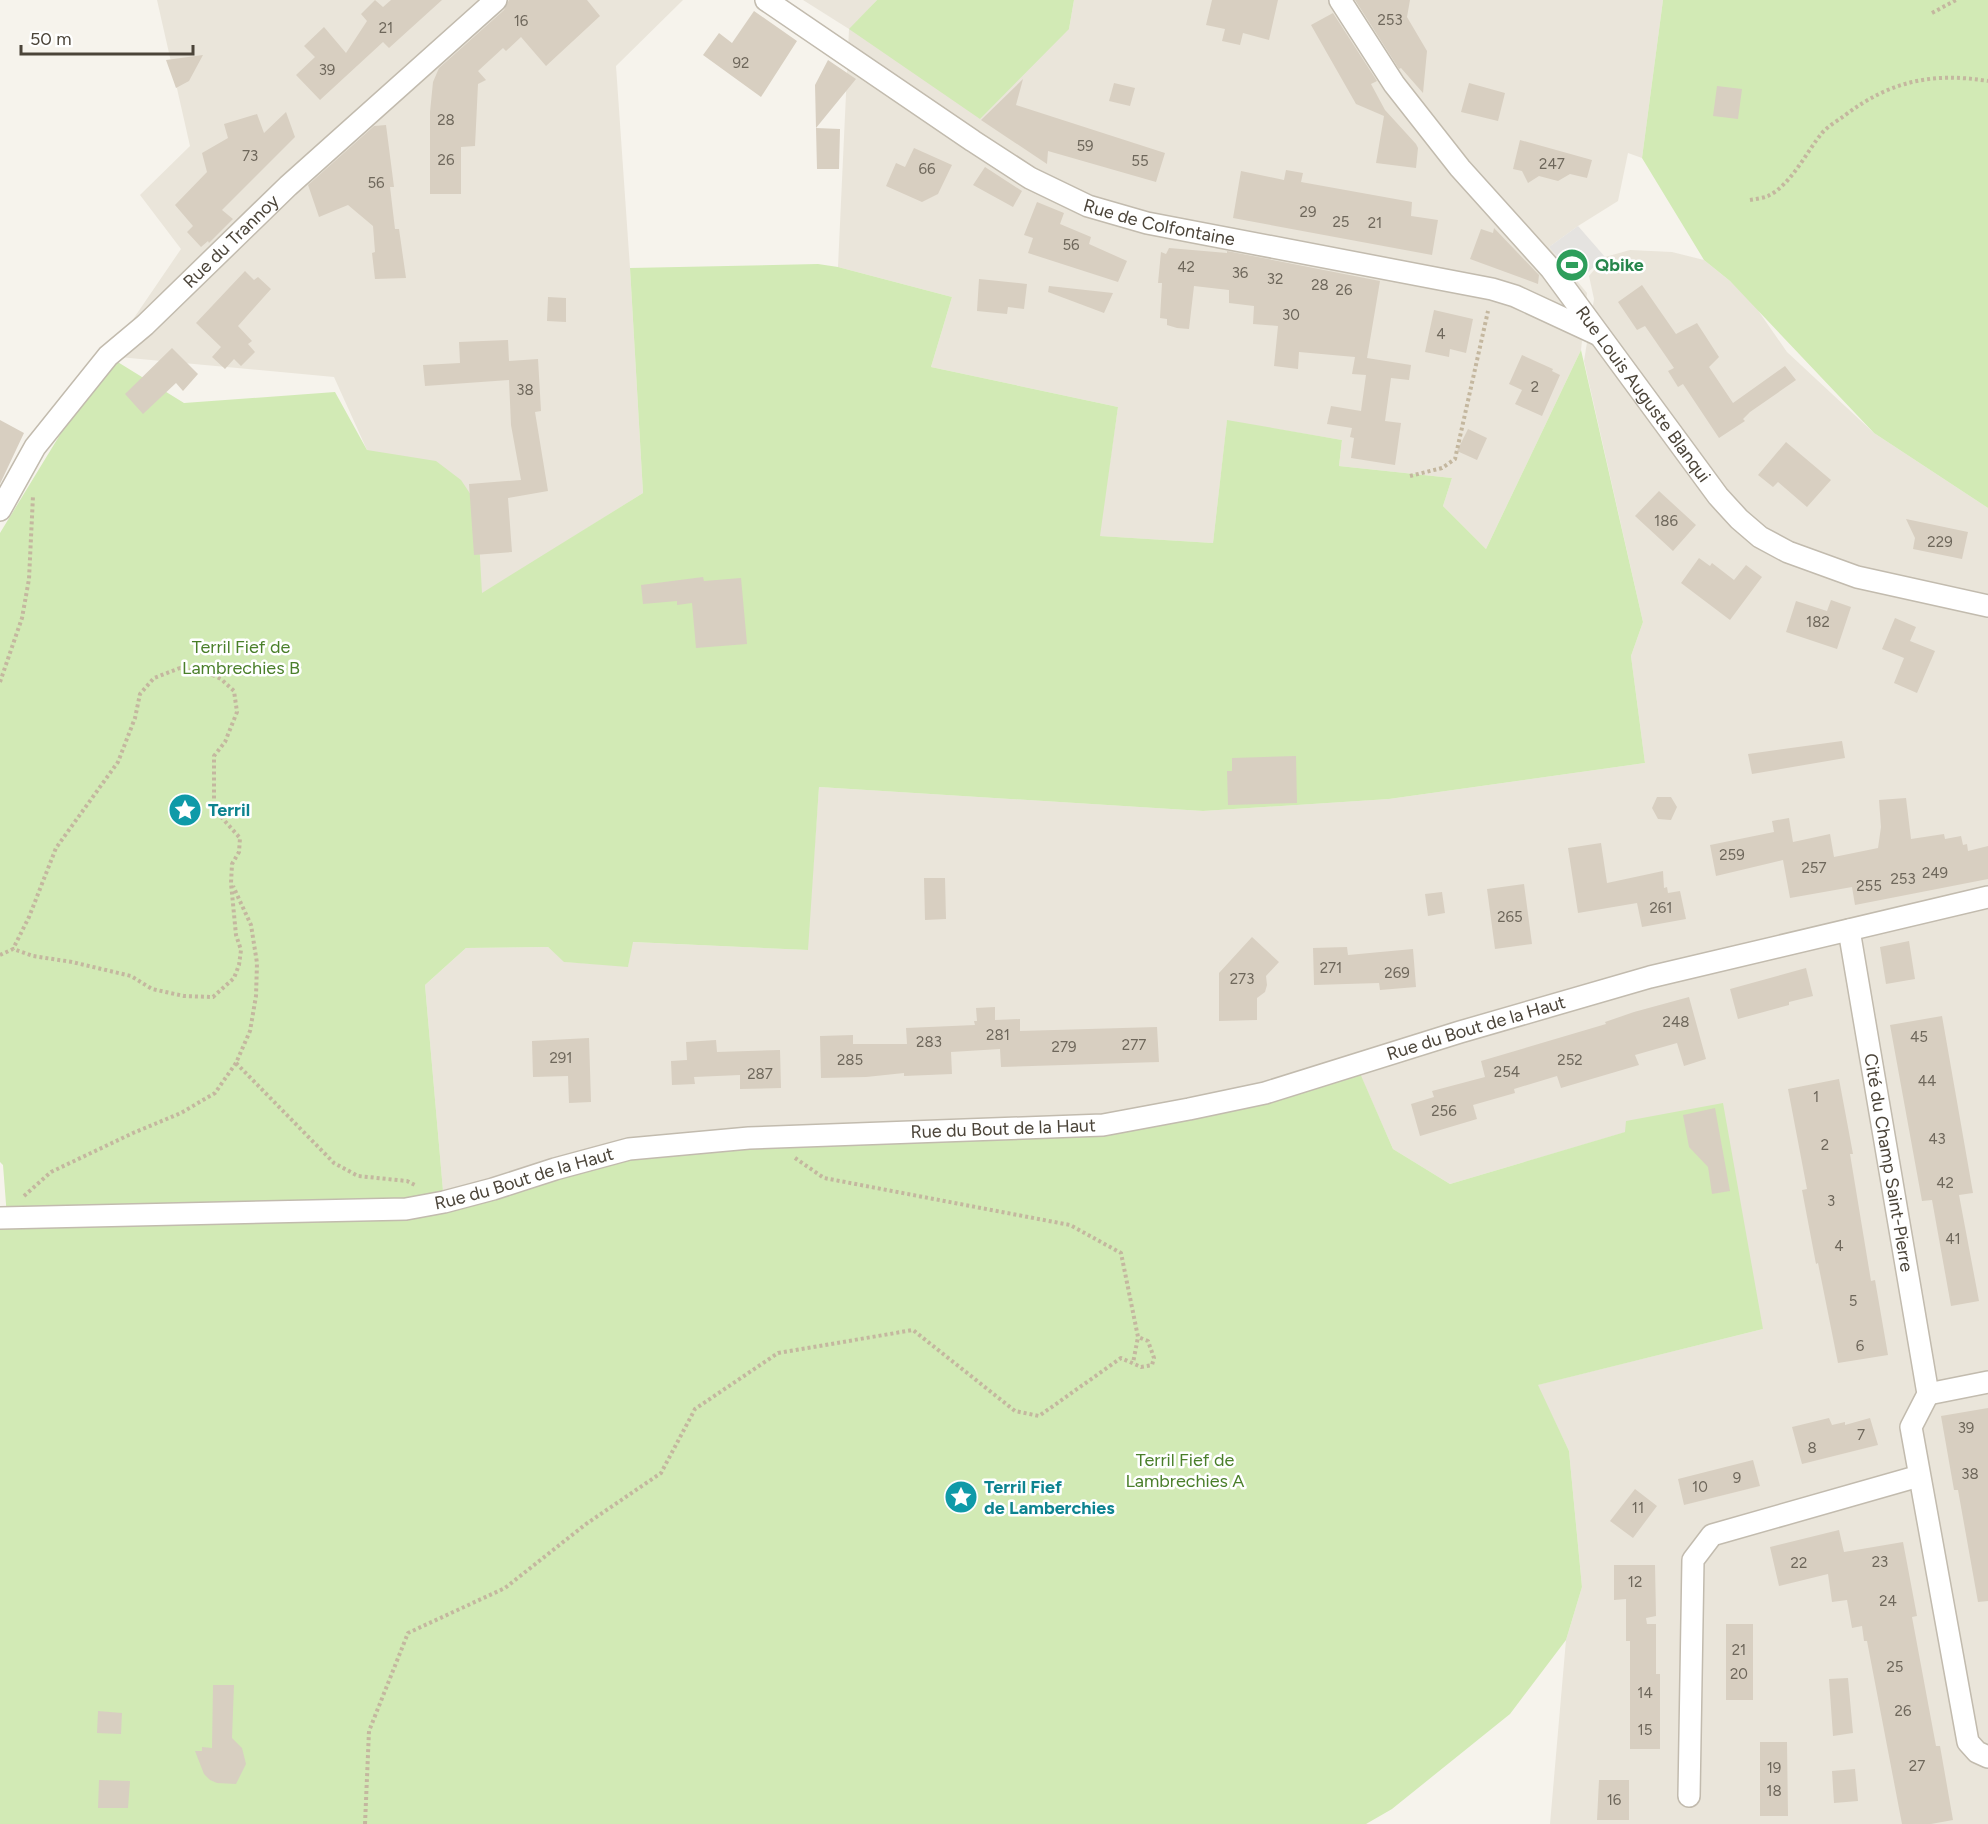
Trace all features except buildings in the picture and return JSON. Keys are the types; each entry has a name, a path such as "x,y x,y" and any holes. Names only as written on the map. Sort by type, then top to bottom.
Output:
{"street":[{"name":"Rue du Trannoy","path":"0,510 35,447 108,356 145,325 288,186 496,0"},
{"name":"Rue de Colfontaine","path":"766,0 1030,178 1088,206 1147,223 1492,289 1515,296 1599,335"},
{"name":"Rue Louis Auguste Blanqui","path":"1340,0 1394,84 1460,168 1551,269 1718,496 1739,519 1760,537 1788,552 1857,577 1988,606"},
{"name":"Rue du Bout de la Haut","path":"7,1218 406,1209 444,1202 629,1149 749,1138 1103,1125 1264,1092 1650,977 1988,897"},
{"name":"Cité du Champ Saint-Pierre","path":"1849,930 1928,1394"},
{"path":"1988,1383 1928,1394 1911,1427 1968,1742 1977,1752 1988,1757"},
{"path":"1689,1796 1692,1560 1712,1535 1919,1476"}],"path":[{"path":"1932,13 1956,0"},
{"path":"1750,200 1769,196 1801,164 1823,132 1857,106 1885,90 1936,77 1988,81"},
{"path":"1410,476 1442,468 1455,459 1492,289"},
{"path":"0,682 22,618 29,579 33,495"},
{"path":"0,955 13,949 56,848 118,762 135,718 140,694 154,678 180,668 221,679 234,691 237,712 225,742 214,756 214,809 240,838 239,852 232,864 231,883 236,935 241,950 234,978 213,997 184,996 152,989 131,976 72,962 33,956 13,949"},
{"path":"7,1218 15,1203 51,1172 181,1113 215,1093 236,1063 250,1031 256,996 257,963 251,925 231,883"},
{"path":"236,1063 334,1163 358,1176 407,1181 432,1193 444,1202"},
{"path":"812,1170 824,1178 1070,1225 1121,1253 1138,1337 1133,1363"},
{"path":"365,1824 369,1731 408,1633 505,1588 586,1524 661,1473 695,1409 778,1353 914,1330 1015,1411 1039,1416 1121,1358 1141,1367 1152,1365 1155,1358 1148,1341 1138,1337"}],"shaded area":[{"path":"157,0 683,0 616,66 643,493 482,594 367,450 334,377 108,356 181,249 140,195 190,146"},
{"path":"803,0 877,0 850,29 1069,29 1074,0 1663,0 1642,158 1628,153 1618,201 1549,247 1587,293 1581,350 1486,549 1443,506 1452,478 1339,466 1342,440 1227,421 1213,543 1099,536 1118,407 931,367 952,297 838,267 849,29"},
{"path":"1578,226 1605,257 1578,281 1549,247"},
{"path":"1630,250 1672,252 1704,260 1730,281 1755,306 1787,352 1874,433 1988,508 1988,1824 1550,1824 1566,1640 1582,1587 1569,1451 1537,1385 1763,1329 1626,1121 1626,1132 1450,1184 1393,1149 1356,1065 1189,1109 444,1202 425,985 466,948 548,947 565,962 628,966 632,942 807,950 819,787 1203,811 1389,799 1645,763 1631,656 1643,622 1584,361 1594,299 1589,276 1605,257"}],"green space":[{"path":"877,0 1074,0 1069,29 980,119 849,29"},
{"name":"Qbike","path":"1663,0 1988,0 1988,508 1874,433 1730,281 1704,260 1642,158"},
{"path":"818,264 838,267 952,297 931,367 1118,407 1100,536 1213,543 1227,420 1342,440 1339,466 1452,478 1443,506 1486,549 1581,350 1643,622 1631,656 1645,763 1389,799 1203,811 819,787 808,950 633,942 628,967 564,962 548,947 466,948 425,985 444,1202 629,1149 1103,1125 1356,1064 1393,1149 1450,1184 1625,1132 1626,1121 1723,1103 1763,1329 1538,1385 1569,1451 1582,1587 1566,1640 1510,1714 1392,1809 1366,1824 0,1824 0,1218 7,1217 3,1165 0,1162 0,533 108,356 184,403 335,392 367,450 436,461 461,480 477,504 482,593 643,493 630,268"}],"place":[{"name":"Qbike","path":"1572,265"},
{"name":"Terril","path":"185,810"},
{"name":"Terril Fief de Lamberchies","path":"961,1497"}],"park label":[{"name":"Terril Fief de Lambrechies B","path":"241,657"},
{"name":"Terril Fief de Lambrechies A","path":"1185,1470"}]}
